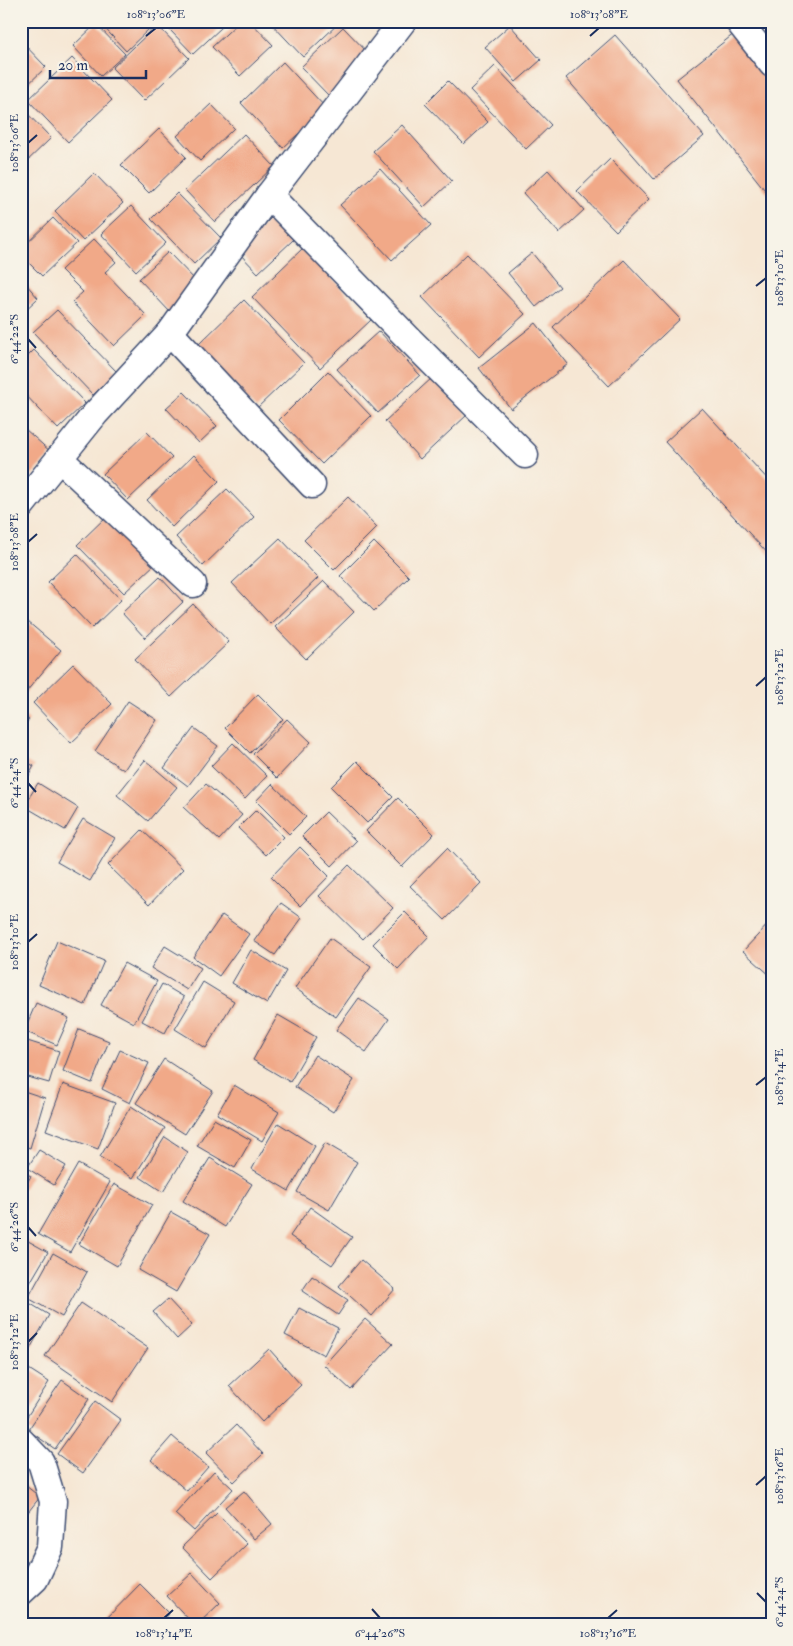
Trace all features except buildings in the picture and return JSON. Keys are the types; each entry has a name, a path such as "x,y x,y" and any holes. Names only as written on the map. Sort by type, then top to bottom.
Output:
{"street":[{"path":"21,506 95,414 170,333 268,195 403,21"},
{"path":"738,21 772,64"},
{"path":"268,195 525,455"},
{"path":"170,333 312,485"},
{"path":"59,458 193,584"},
{"path":"21,1441 41,1462 53,1501 50,1547 35,1579 21,1592"}]}
